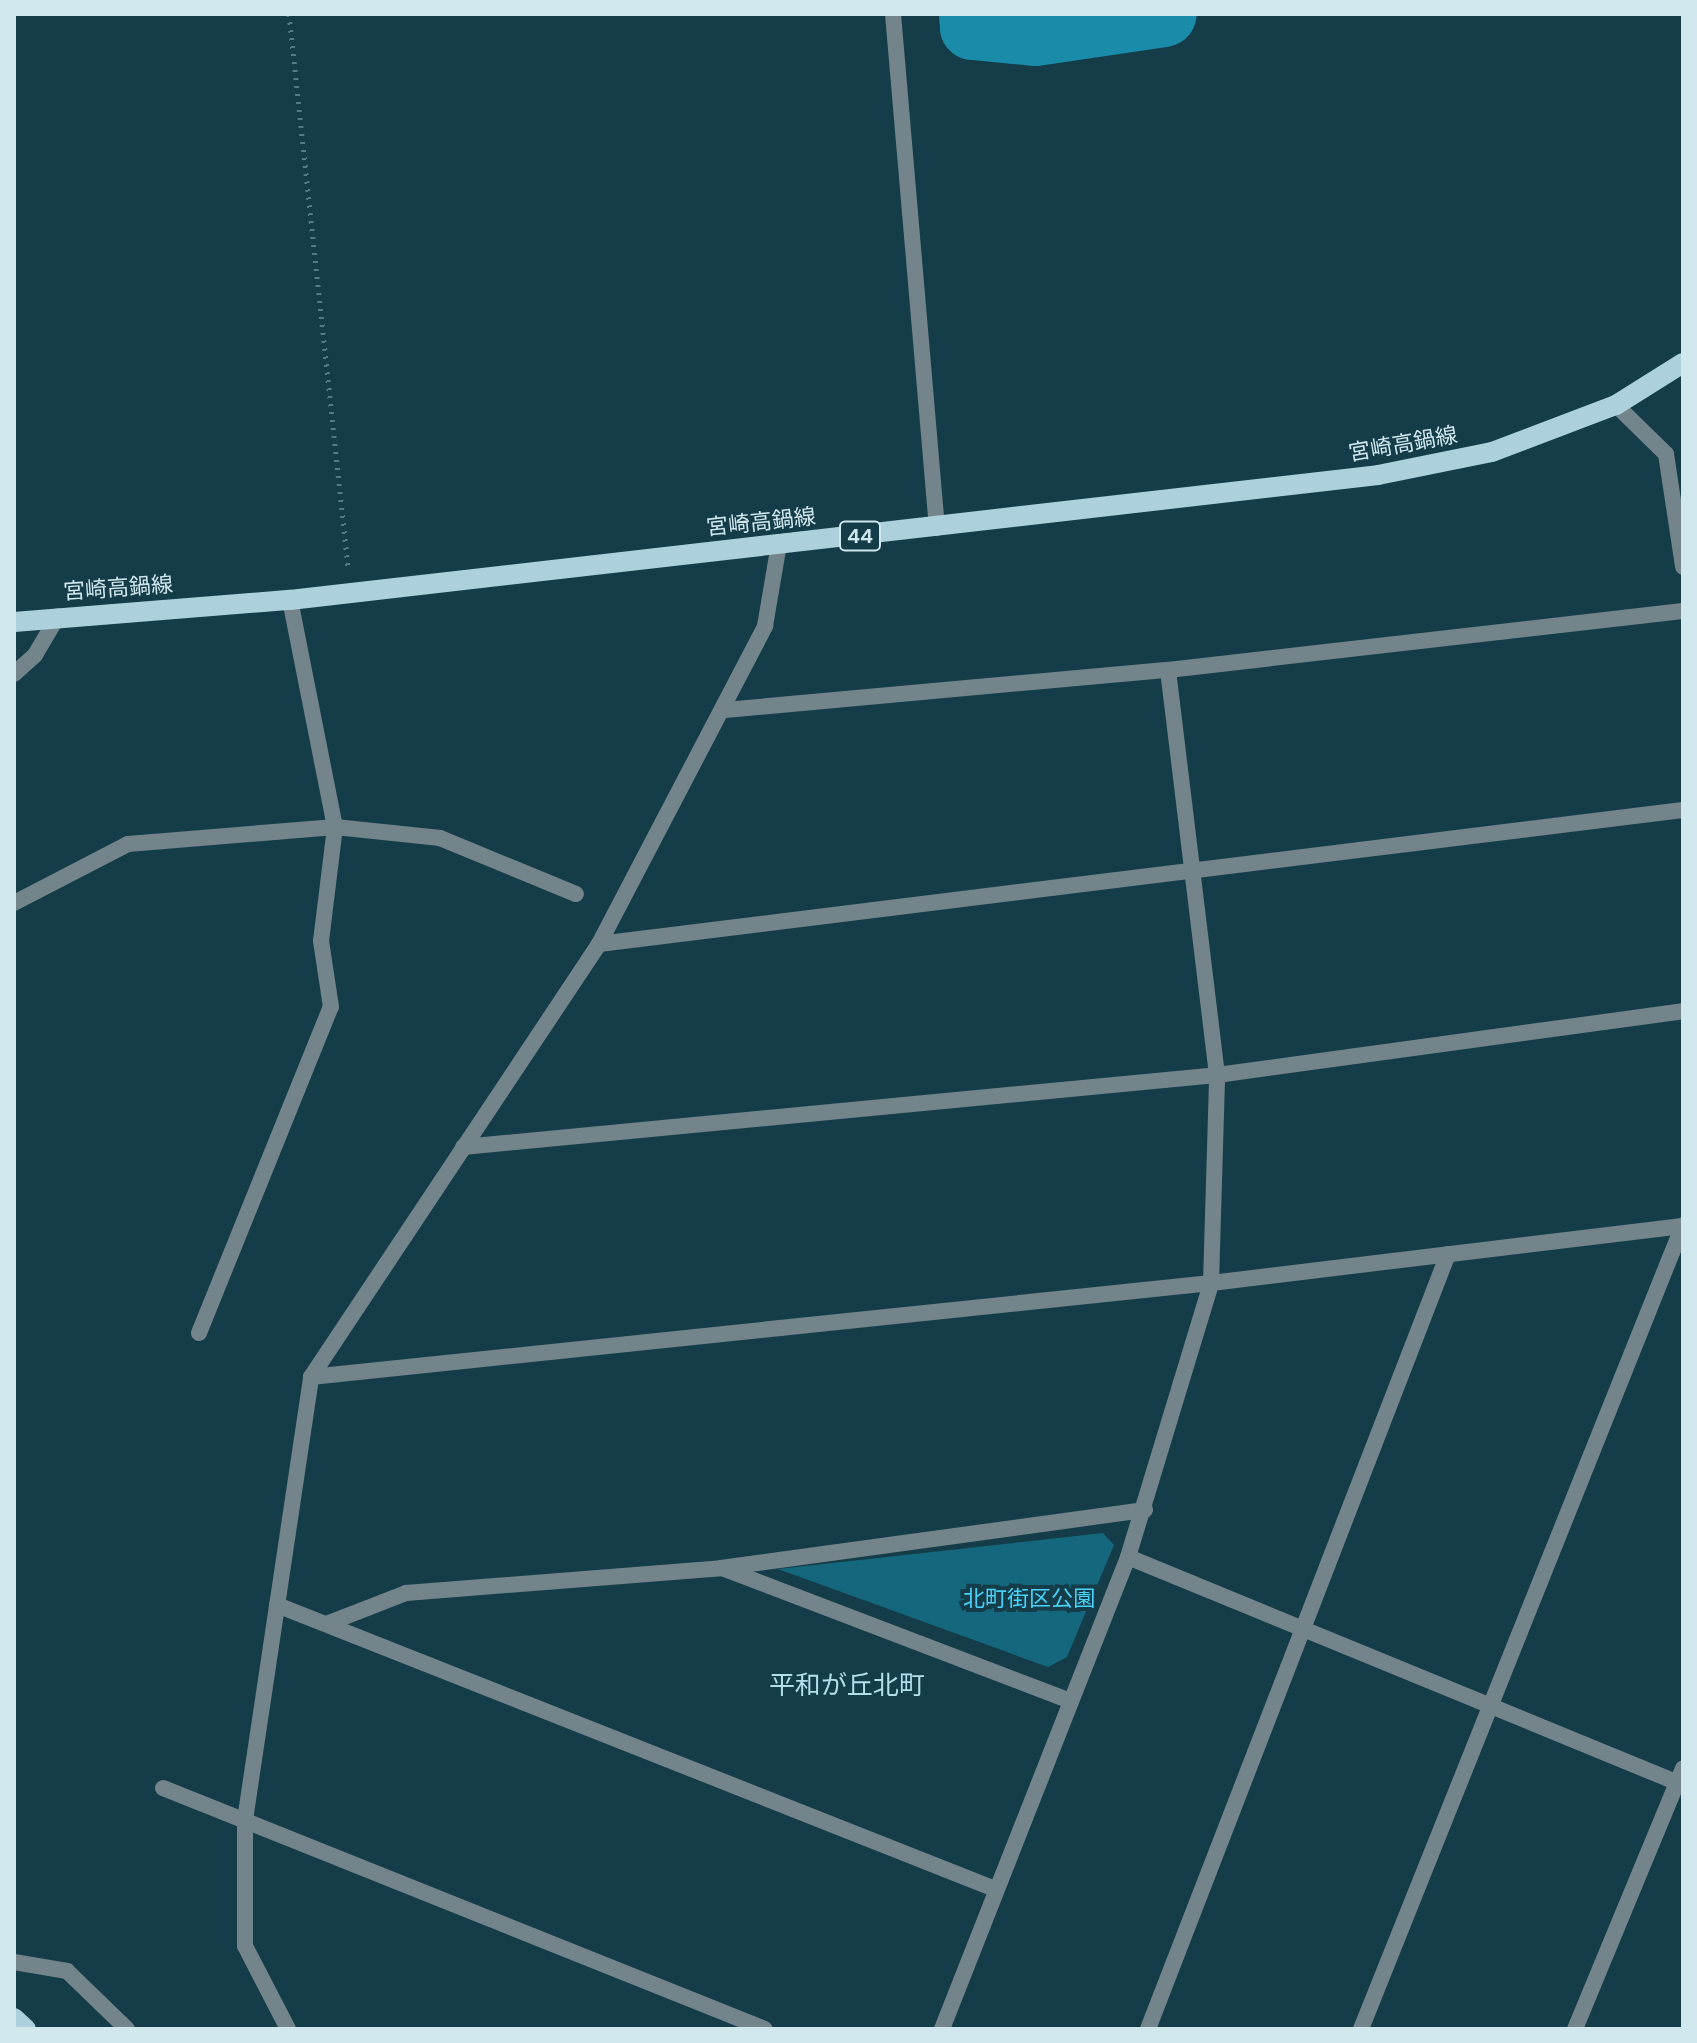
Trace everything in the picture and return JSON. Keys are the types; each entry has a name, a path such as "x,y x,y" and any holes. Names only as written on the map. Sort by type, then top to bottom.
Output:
{"main road":[{"name":"宮崎高鍋線","path":"14,622 58,616 290,600 1378,475 1492,452 1616,405 1683,363"},
{"path":"14,2018 26,2029"}],"street":[{"path":"893,14 937,528"},
{"path":"1616,405 1666,454 1679,502 1683,567"},
{"path":"288,2029 245,1946 245,1820 311,1377 599,944 725,710 765,626 779,544"},
{"path":"199,1333 331,1007 321,941 335,827 290,600"},
{"path":"725,710 1168,670 1683,611"},
{"path":"14,674 35,655 58,616"},
{"path":"942,2029 1145,1510 1211,1283 1217,1075 1196,870 1168,670"},
{"path":"599,944 1683,810"},
{"path":"14,903 128,844 335,827 440,838 576,894"},
{"path":"463,1147 1217,1075 1683,1011"},
{"path":"311,1377 1211,1283 1683,1226 1361,2029"},
{"path":"1148,2029 1448,1254"},
{"path":"329,1623 406,1593 721,1568 1145,1510"},
{"path":"1128,1557 1302,1632 1490,1707 1681,1778 1575,2029"},
{"path":"721,1568 1070,1701"},
{"path":"277,1605 995,1889"},
{"path":"163,1788 727,2022 765,2029"},
{"path":"14,1962 67,1971 127,2029"}],"path":[{"path":"289,14 351,592"}],"green space":[{"name":"北町街区公園","path":"1103,1533 1114,1545 1067,1657 1048,1667 778,1569"}],"waterway":[{"path":"972,14 973,27 1035,33 1164,14"}],"district":[{"name":"平和が丘北町","path":"847,1686"}]}
